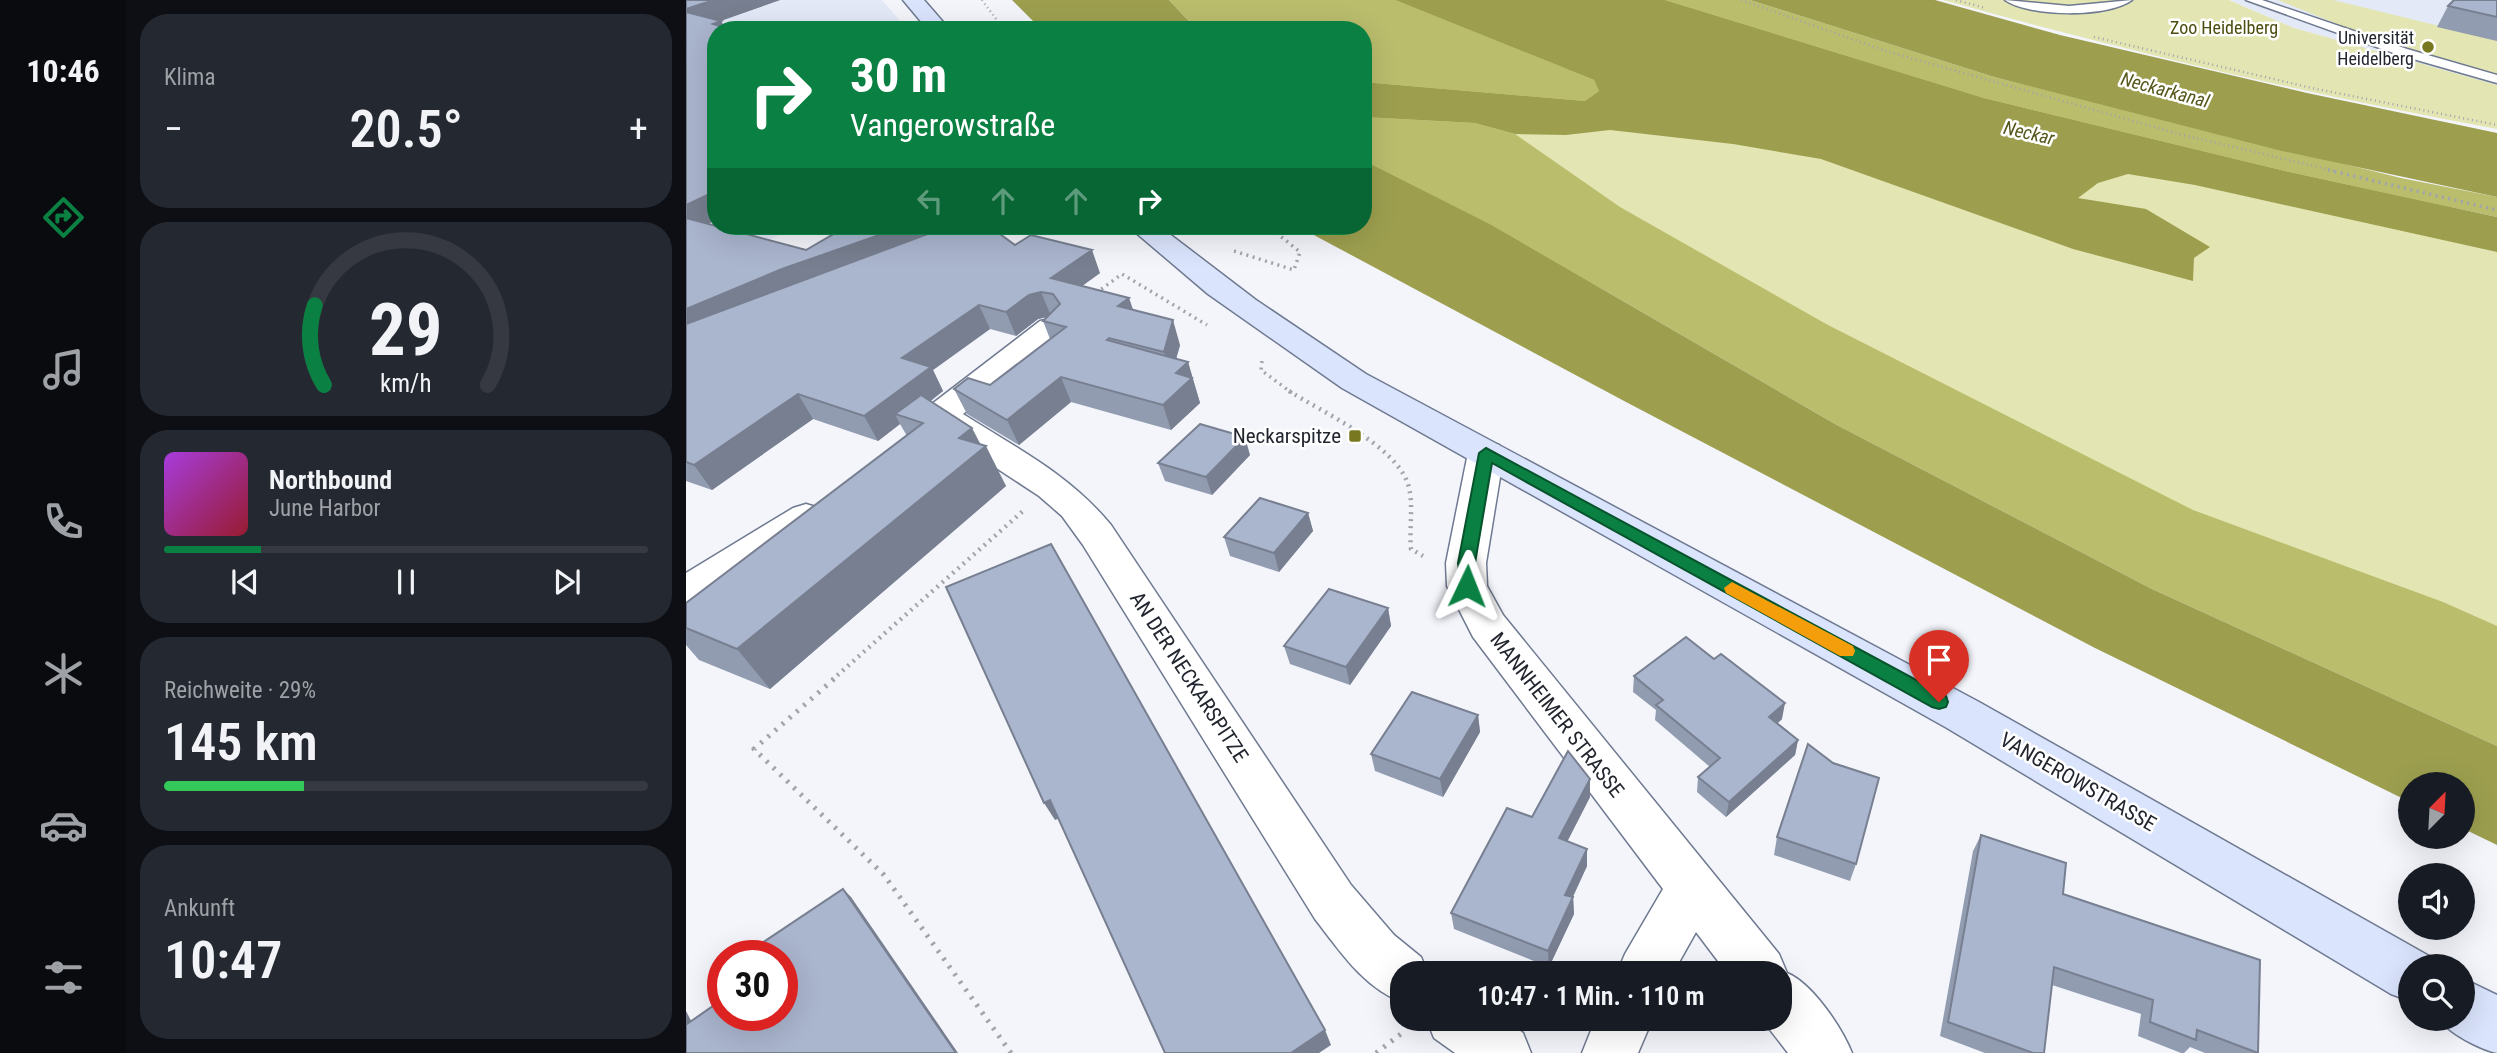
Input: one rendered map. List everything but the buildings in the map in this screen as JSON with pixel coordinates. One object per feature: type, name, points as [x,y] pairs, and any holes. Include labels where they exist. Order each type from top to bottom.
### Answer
[{"type":"street","points":[[913,0],[932,21]]},
{"type":"street","points":[[1152,235],[1187,265],[1264,322],[1354,381],[1486,453]]},
{"type":"street","name":"AN DER NECKARSPITZE","points":[[1051,328],[924,427],[1052,487],[1074,507],[1097,535],[1333,902],[1374,953],[1390,966]]},
{"type":"street","name":"MANNHEIMER STRASSE","points":[[1486,453],[1466,563],[1467,586],[1488,626],[1750,961]]},
{"type":"street","name":"VANGEROWSTRASSE","points":[[1486,453],[1963,715],[2398,968]]},
{"type":"street","points":[[686,592],[782,533],[835,496]]},
{"type":"street","points":[[1651,961],[1692,888]]},
{"type":"street","points":[[1792,1013],[1824,1053]]},
{"type":"street","points":[[2475,1013],[2497,1026]]},
{"type":"street","points":[[1453,1031],[1503,1053]]},
{"type":"street","points":[[1610,1053],[1619,1031]]},
{"type":"lane","points":[[2010,0],[2047,8],[2086,10],[2111,7],[2127,0]]},
{"type":"lane","points":[[2251,0],[2366,41],[2497,79]]},
{"type":"path","points":[[982,0],[998,21]]},
{"type":"path","points":[[1741,0],[1885,51],[2179,134],[2497,210]]},
{"type":"path","points":[[1956,0],[1995,11]]},
{"type":"path","points":[[2083,34],[2312,88],[2497,125]]},
{"type":"path","points":[[1226,249],[1294,270],[1300,252],[1279,235]]},
{"type":"path","points":[[1051,328],[1122,274]]},
{"type":"path","points":[[1264,322],[1261,370],[1276,383],[1395,460],[1408,478],[1410,488],[1411,549],[1467,586]]},
{"type":"path","points":[[1011,1053],[884,875],[754,749],[1052,487]]},
{"type":"path","points":[[1377,1053],[1417,1031]]},
{"type":"shaded area","points":[[686,0],[882,0],[900,21],[707,21],[707,235],[779,235],[686,286]]},
{"type":"shaded area","name":"Universität Heidelberg","points":[[2230,0],[2497,0],[2497,87],[2294,28]]},
{"type":"green space","points":[[1169,0],[1395,0],[1594,80],[1599,91],[1585,101],[1372,83],[1372,21],[1189,21]]},
{"type":"green space","points":[[1179,0],[1672,0],[2497,219],[2497,719],[1372,178],[1372,21],[1308,21]]},
{"type":"green space","points":[[1665,0],[1750,0],[1994,77],[2401,178],[2497,197],[2497,217],[2285,171],[1984,98]]},
{"type":"green space","name":"Zoo Heidelberg","points":[[1943,0],[2229,0],[2294,28],[2497,85],[2497,129],[2218,71]]},
{"type":"green space","points":[[2278,0],[2333,0],[2497,40],[2497,74],[2364,35]]},
{"type":"green space","points":[[1372,117],[1475,123],[1515,134],[1620,207],[1828,325],[2193,510],[2443,602],[2497,626],[2497,746],[2152,589],[1835,424],[1490,224],[1372,165]]},
{"type":"water","points":[[1012,0],[1169,0],[1189,21],[1033,21]]},
{"type":"water","name":"Neckar","points":[[1395,0],[1665,0],[1984,98],[2285,171],[2497,217],[2497,252],[2195,185],[2128,174],[2098,183],[2078,198],[2146,209],[2210,247],[2194,258],[2193,281],[2073,249],[1821,159],[1733,144],[1610,130],[1566,135],[1515,134],[1475,123],[1372,117],[1372,83],[1585,101],[1599,91],[1594,80]]},
{"type":"water","name":"Neckarkanal","points":[[1750,0],[1935,0],[2060,35],[2307,93],[2497,133],[2497,197],[2282,151],[1994,77]]},
{"type":"water","points":[[1372,165],[1490,224],[1835,424],[2152,589],[2497,746],[2497,845],[2475,834],[2475,772],[2398,772],[2398,796],[2095,648],[1314,235],[1372,235]]},
{"type":"slow traffic","points":[[1732,588],[1847,651]]},
{"type":"place","name":"Universität Heidelberg","points":[[2428,47]]},
{"type":"place","name":"Neckarspitze","points":[[1355,436]]},
{"type":"route","points":[[1467,586],[1466,563],[1486,453],[1939,702]]}]
